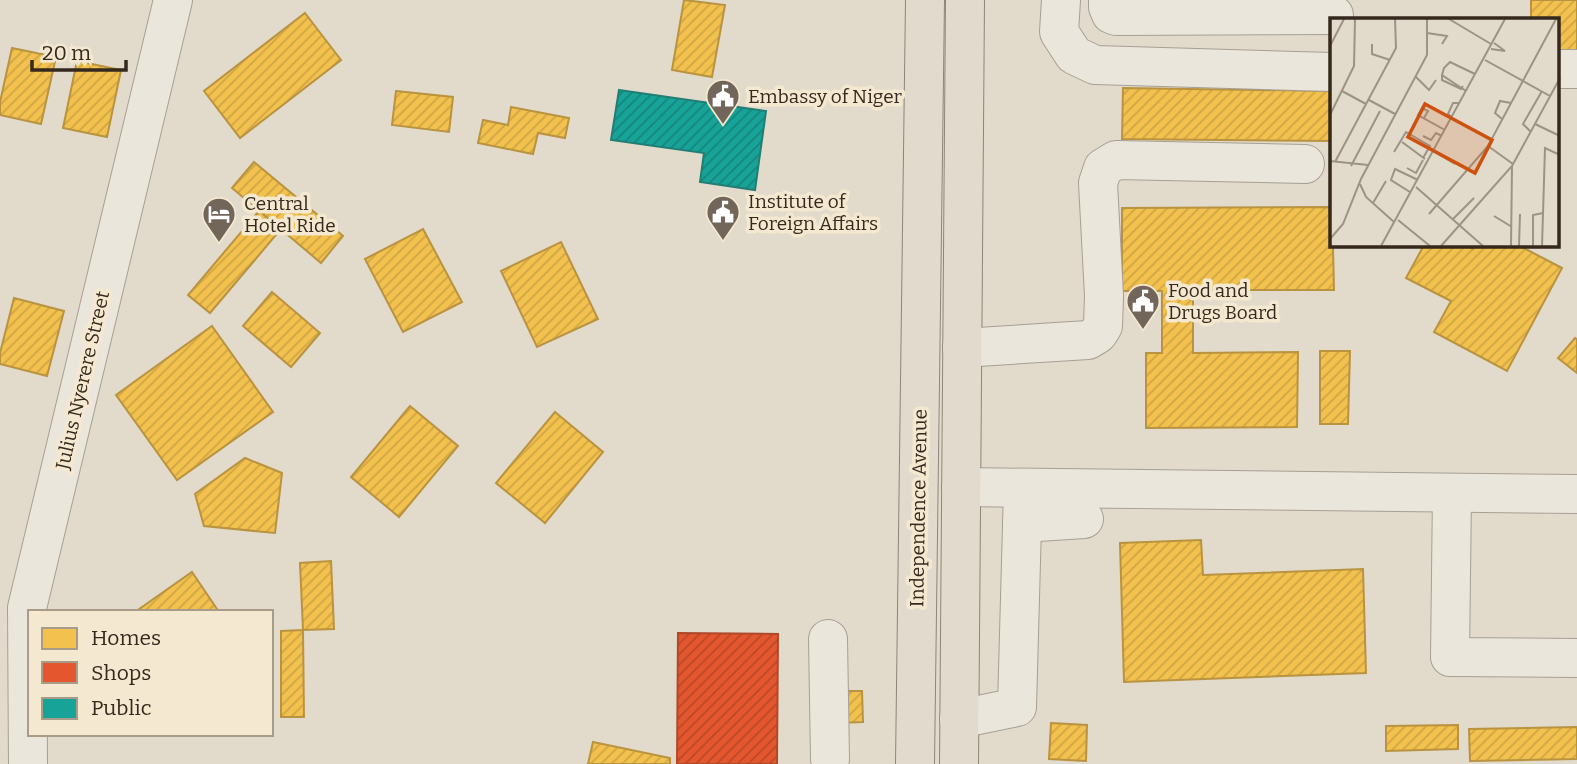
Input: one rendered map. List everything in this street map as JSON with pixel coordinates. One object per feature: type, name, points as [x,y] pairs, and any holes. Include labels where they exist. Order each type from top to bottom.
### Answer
[{"type":"main road","name":"Independence Avenue","points":[[915,764],[925,0]]},
{"type":"main road","points":[[959,764],[965,0]]},
{"type":"street","name":"Julius Nyerere Street","points":[[28,764],[14,605],[173,0]]},
{"type":"street","points":[[1061,0],[1059,32],[1074,55],[1095,65],[1330,72]]},
{"type":"street","points":[[1108,0],[1111,14],[1116,16],[1334,11]]},
{"type":"street","points":[[962,348],[1088,340],[1098,334],[1103,326],[1104,296],[1098,183],[1103,168],[1115,160],[1305,164]]},
{"type":"street","points":[[961,487],[1022,506],[1084,519]]},
{"type":"street","points":[[1022,506],[1452,493],[1577,494]]},
{"type":"street","points":[[1452,493],[1450,657],[1577,658]]},
{"type":"street","points":[[959,719],[1017,707],[1022,506]]},
{"type":"street","points":[[828,639],[836,763]]},
{"type":"building: Homes","points":[[684,0],[725,5],[712,77],[672,70]]},
{"type":"building: Homes","points":[[1531,0],[1577,0],[1577,54],[1560,54],[1560,18],[1531,18]]},
{"type":"building: Homes","points":[[305,13],[341,60],[240,138],[204,91]]},
{"type":"building: Homes","points":[[12,48],[56,57],[41,124],[0,115],[0,102]]},
{"type":"building: Homes","points":[[77,61],[121,70],[107,137],[63,128]]},
{"type":"building: Homes","points":[[1123,88],[1330,91],[1330,141],[1122,139]]},
{"type":"building: Homes","points":[[396,91],[453,97],[449,132],[392,125]]},
{"type":"building: Homes","points":[[511,107],[569,118],[565,138],[538,133],[533,154],[478,143],[483,120],[508,125]]},
{"type":"building: Homes","points":[[254,162],[343,236],[321,263],[232,188]]},
{"type":"building: Homes","points":[[1330,207],[1334,290],[1193,290],[1193,353],[1298,352],[1297,427],[1146,428],[1146,353],[1162,353],[1162,291],[1122,291],[1122,208]]},
{"type":"building: Homes","points":[[259,211],[281,229],[210,313],[188,295]]},
{"type":"building: Homes","points":[[423,229],[462,302],[403,332],[365,259]]},
{"type":"building: Homes","points":[[561,242],[598,319],[537,347],[501,271]]},
{"type":"building: Homes","points":[[1423,247],[1522,247],[1562,268],[1507,371],[1434,332],[1451,301],[1406,278]]},
{"type":"building: Homes","points":[[272,292],[320,333],[291,367],[243,326]]},
{"type":"building: Homes","points":[[14,298],[64,311],[47,376],[0,364],[0,353]]},
{"type":"building: Homes","points":[[212,326],[273,412],[177,480],[116,395]]},
{"type":"building: Homes","points":[[1575,338],[1577,339],[1577,373],[1558,358]]},
{"type":"building: Homes","points":[[1320,351],[1350,351],[1348,424],[1320,424]]},
{"type":"building: Homes","points":[[410,406],[458,446],[399,517],[351,477]]},
{"type":"building: Homes","points":[[555,412],[603,452],[545,523],[496,483]]},
{"type":"building: Homes","points":[[245,458],[282,473],[275,533],[204,526],[195,494]]},
{"type":"building: Homes","points":[[1201,540],[1203,575],[1363,569],[1366,673],[1124,682],[1120,543]]},
{"type":"building: Homes","points":[[331,561],[334,629],[303,630],[300,563]]},
{"type":"building: Homes","points":[[192,572],[218,610],[138,610]]},
{"type":"building: Homes","points":[[303,630],[304,717],[281,717],[281,631]]},
{"type":"building: Homes","points":[[835,691],[862,691],[863,722],[836,723]]},
{"type":"building: Homes","points":[[1051,723],[1087,725],[1086,761],[1049,759]]},
{"type":"building: Homes","points":[[1458,725],[1458,749],[1386,751],[1386,726]]},
{"type":"building: Homes","points":[[1577,727],[1577,759],[1470,761],[1469,729]]},
{"type":"building: Homes","points":[[593,742],[670,758],[670,764],[588,764]]},
{"type":"building: Shops","points":[[678,633],[778,634],[777,764],[677,764]]},
{"type":"building: Public","points":[[619,90],[766,111],[755,190],[700,182],[704,153],[611,140]]},
{"type":"place","name":"Embassy of Niger","points":[[723,126]]},
{"type":"place","name":"Institute of Foreign Affairs","points":[[723,242]]},
{"type":"place","name":"Central Hotel Ride","points":[[219,244]]},
{"type":"place","name":"Food and Drugs Board","points":[[1143,331]]}]
